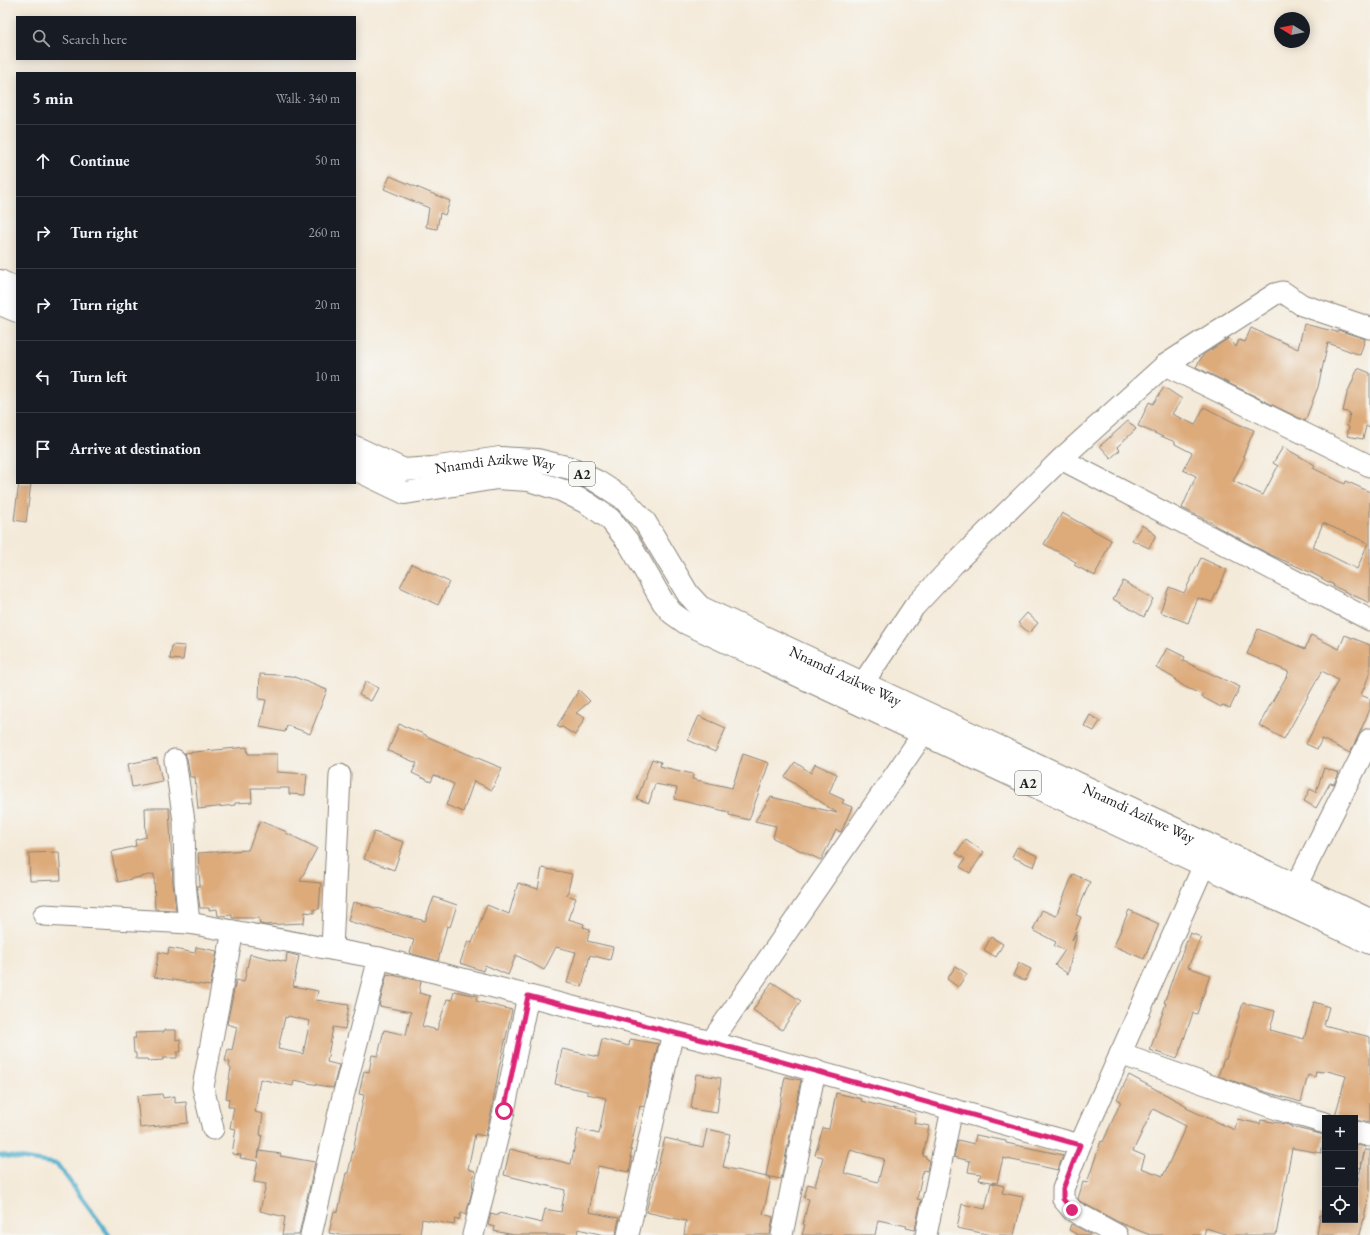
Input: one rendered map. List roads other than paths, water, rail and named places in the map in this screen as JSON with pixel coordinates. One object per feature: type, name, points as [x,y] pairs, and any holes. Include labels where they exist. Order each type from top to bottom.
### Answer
[{"type":"highway","points":[[0,281],[16,289]]},
{"type":"highway","points":[[0,304],[16,312]]},
{"type":"highway","name":"Nnamdi Azikwe Way","points":[[356,447],[404,470],[432,468],[500,458],[537,460],[570,468],[598,482],[623,498],[645,522],[688,594],[700,607],[1370,920]]},
{"type":"highway","name":"Nnamdi Azikwe Way","points":[[356,469],[405,492],[497,478],[529,480],[561,490],[587,503],[610,519],[629,543],[663,602],[672,613],[686,623],[1370,943]]},
{"type":"street","points":[[863,683],[914,607],[952,566],[1061,459],[1165,365],[1275,294],[1283,292],[1302,304],[1370,328]]},
{"type":"street","points":[[1165,365],[1370,466]]},
{"type":"street","points":[[1061,459],[1370,620]]},
{"type":"street","points":[[711,1042],[923,734]]},
{"type":"street","points":[[1296,886],[1370,739]]},
{"type":"street","points":[[174,760],[184,821],[185,882],[189,923]]},
{"type":"street","points":[[332,949],[340,775]]},
{"type":"street","points":[[1117,1235],[1072,1210],[1063,1199],[1063,1189],[1080,1145],[1204,865]]},
{"type":"street","points":[[44,915],[189,923],[379,958],[711,1042],[1080,1145]]},
{"type":"street","points":[[213,1130],[203,1087],[233,931]]},
{"type":"street","points":[[311,1235],[340,1108],[379,958]]},
{"type":"street","points":[[474,1235],[504,1111],[528,996]]},
{"type":"street","points":[[628,1235],[673,1032]]},
{"type":"street","points":[[1120,1054],[1280,1110],[1322,1122]]},
{"type":"street","points":[[782,1235],[815,1070]]},
{"type":"street","points":[[926,1235],[952,1109]]},
{"type":"street","points":[[1358,1133],[1370,1136]]},
{"type":"waterway","points":[[0,1155],[57,1164],[109,1235]]}]
